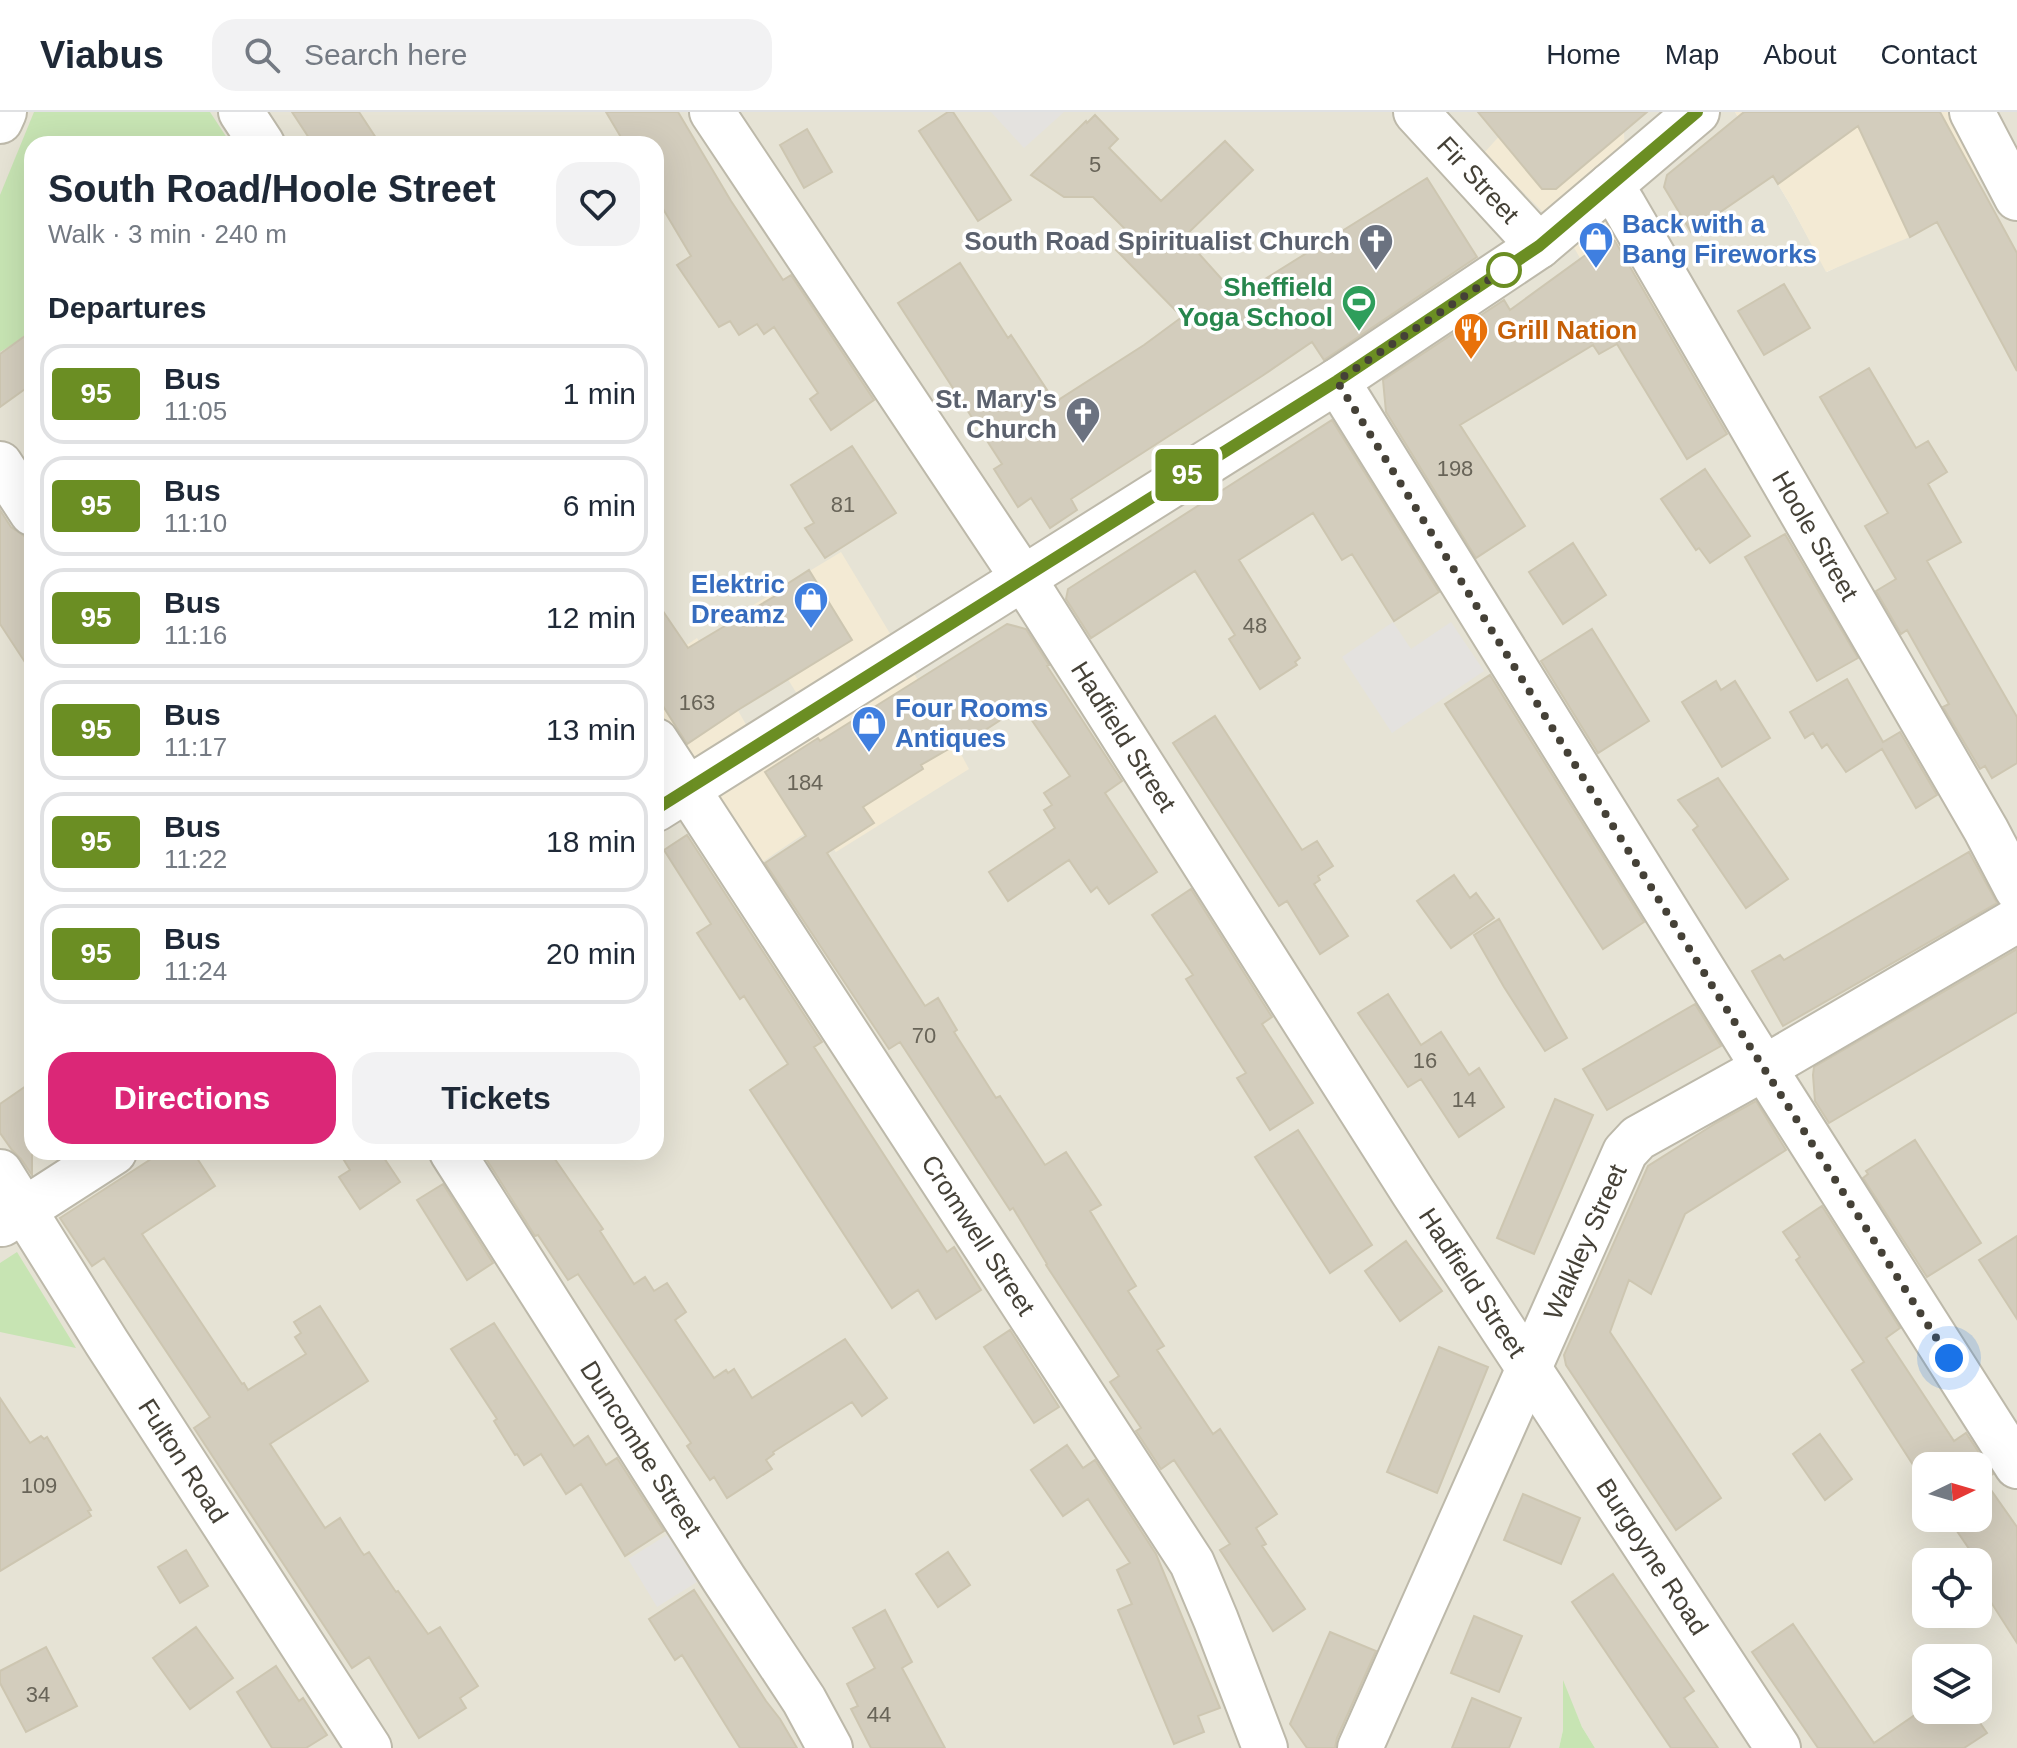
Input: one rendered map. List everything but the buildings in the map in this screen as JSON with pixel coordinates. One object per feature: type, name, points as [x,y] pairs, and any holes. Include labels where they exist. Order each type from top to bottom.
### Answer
[{"type":"street","points":[[0,121],[4,112]]},
{"type":"street","points":[[241,112],[257,136]]},
{"type":"street","name":"Hadfield Street","points":[[712,112],[1023,578],[1413,1192],[1529,1366]]},
{"type":"street","name":"Fir Street","points":[[1416,112],[1539,246]]},
{"type":"street","points":[[672,799],[1337,381],[1539,246],[1697,112]]},
{"type":"street","points":[[1972,112],[2017,198]]},
{"type":"street","name":"Hoole Street","points":[[1611,185],[1978,816],[2017,889]]},
{"type":"street","points":[[1337,381],[1764,1068],[2017,1466]]},
{"type":"street","points":[[0,464],[24,501]]},
{"type":"street","name":"Cromwell Street","points":[[664,770],[672,799],[1192,1563],[1265,1748]]},
{"type":"street","name":"Walkley Street","points":[[1360,1748],[1625,1152],[1638,1138],[2017,920]]},
{"type":"street","points":[[12,1218],[102,1160]]},
{"type":"street","name":"Duncombe Street","points":[[457,1160],[804,1700],[830,1748]]},
{"type":"street","name":"Fulton Road","points":[[0,1172],[12,1218],[107,1343],[369,1748]]},
{"type":"street","name":"Burgoyne Road","points":[[1529,1366],[1778,1748]]},
{"type":"shaded area","points":[[0,112],[1521,112],[1627,200],[1608,112],[1735,112],[1827,272],[1985,194],[1949,112],[2017,112],[2017,1748],[1595,1748],[1563,1683],[1563,1730],[1559,1748],[0,1748]],"holes":[[[820,731],[836,852],[817,824]]]},
{"type":"shaded area","points":[[991,112],[1064,112],[1024,148]]},
{"type":"shaded area","points":[[1521,112],[1608,112],[1624,132],[1627,200],[1691,306],[1628,342],[1568,237],[1484,153]]},
{"type":"shaded area","points":[[1735,112],[1949,112],[1985,194],[1910,237],[1826,272]]},
{"type":"shaded area","points":[[841,552],[969,769],[836,852],[817,825],[752,869],[717,798],[820,731],[745,610]]},
{"type":"shaded area","points":[[1393,622],[1411,649],[1451,622],[1484,671],[1392,733],[1342,657]]},
{"type":"shaded area","points":[[697,638],[753,737],[698,772],[664,721],[664,661]]},
{"type":"shaded area","points":[[667,1535],[697,1582],[657,1607],[628,1559]]},
{"type":"green space","points":[[34,112],[210,112],[226,136],[24,136]]},
{"type":"green space","points":[[24,136],[24,338],[0,352],[0,195]]},
{"type":"green space","points":[[17,1252],[76,1348],[0,1332],[0,1263]]},
{"type":"green space","points":[[1563,1680],[1582,1727],[1595,1748],[1559,1748],[1563,1730]]},
{"type":"bus line","name":"95","points":[[664,804],[1337,381],[1539,246],[1697,112]]},
{"type":"place","name":"Back with a Bang Fireworks","points":[[1596,270]]},
{"type":"place","name":"South Road Spiritualist Church","points":[[1376,272]]},
{"type":"place","name":"Sheffield Yoga School","points":[[1359,333]]},
{"type":"place","name":"Grill Nation","points":[[1471,361]]},
{"type":"place","name":"St. Mary's Church","points":[[1083,445]]},
{"type":"place","name":"Elektric Dreamz","points":[[811,630]]},
{"type":"place","name":"Four Rooms Antiques","points":[[869,754]]},
{"type":"route","points":[[1504,270],[1514,263],[1337,381],[1747,1042],[1949,1358]]}]
